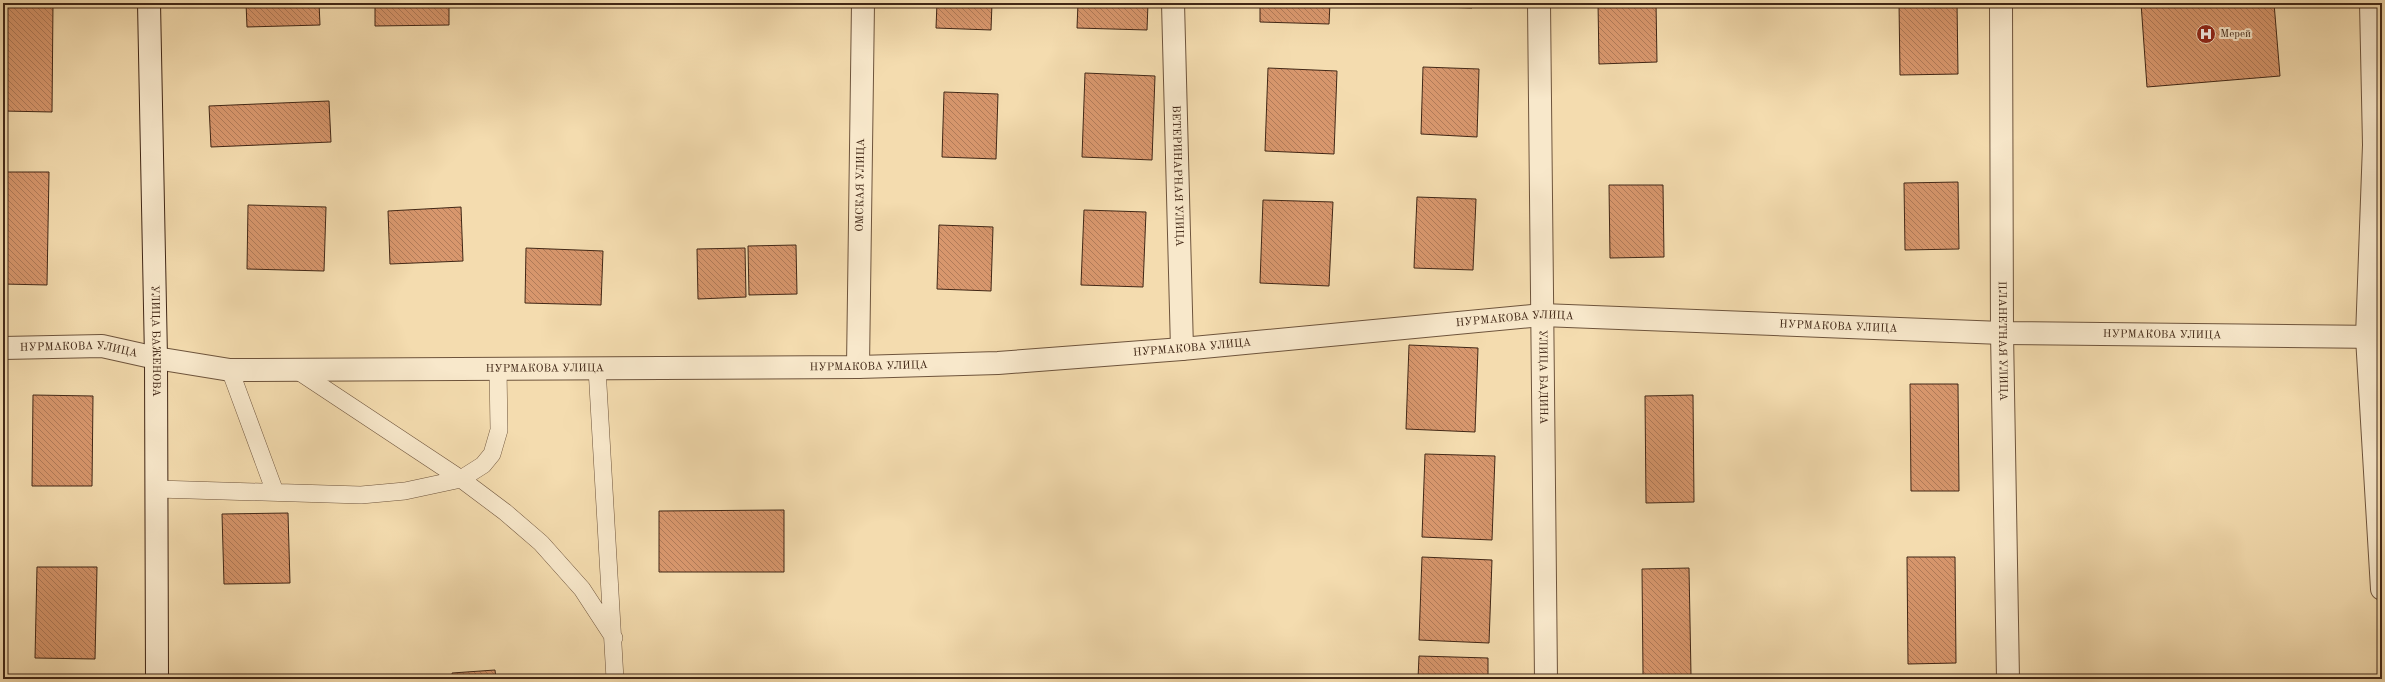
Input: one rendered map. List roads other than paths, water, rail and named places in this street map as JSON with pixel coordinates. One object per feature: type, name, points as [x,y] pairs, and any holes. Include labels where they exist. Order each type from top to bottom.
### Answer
[{"type":"street","name":"УЛИЦА БАЖЕНОВА","points":[[149,3],[156,358],[157,679]]},
{"type":"street","name":"ОМСКАЯ УЛИЦА","points":[[858,367],[863,3]]},
{"type":"street","name":"ВЕТЕРИНАРНАЯ УЛИЦА","points":[[1173,3],[1182,349]]},
{"type":"street","name":"УЛИЦА БАДИНА","points":[[1539,3],[1546,679]]},
{"type":"street","name":"ПЛАНЕТНАЯ УЛИЦА","points":[[2001,3],[2002,333],[2008,679]]},
{"type":"street","points":[[2372,3],[2374,337],[2382,589]]},
{"type":"street","name":"НУРМАКОВА УЛИЦА","points":[[3,348],[102,346],[156,358],[230,370],[298,371],[858,367],[998,363],[1182,349],[1542,315],[2002,333],[2374,337]]},
{"type":"lane","points":[[597,368],[614,638],[615,679]]},
{"type":"lane","points":[[156,489],[362,495],[405,491],[461,479],[483,465],[492,454],[499,430],[498,369]]},
{"type":"lane","points":[[230,370],[275,492]]},
{"type":"lane","points":[[298,371],[461,479],[541,543],[582,589],[614,638]]},
{"type":"place","name":"Мерей","points":[[2206,34]]}]
